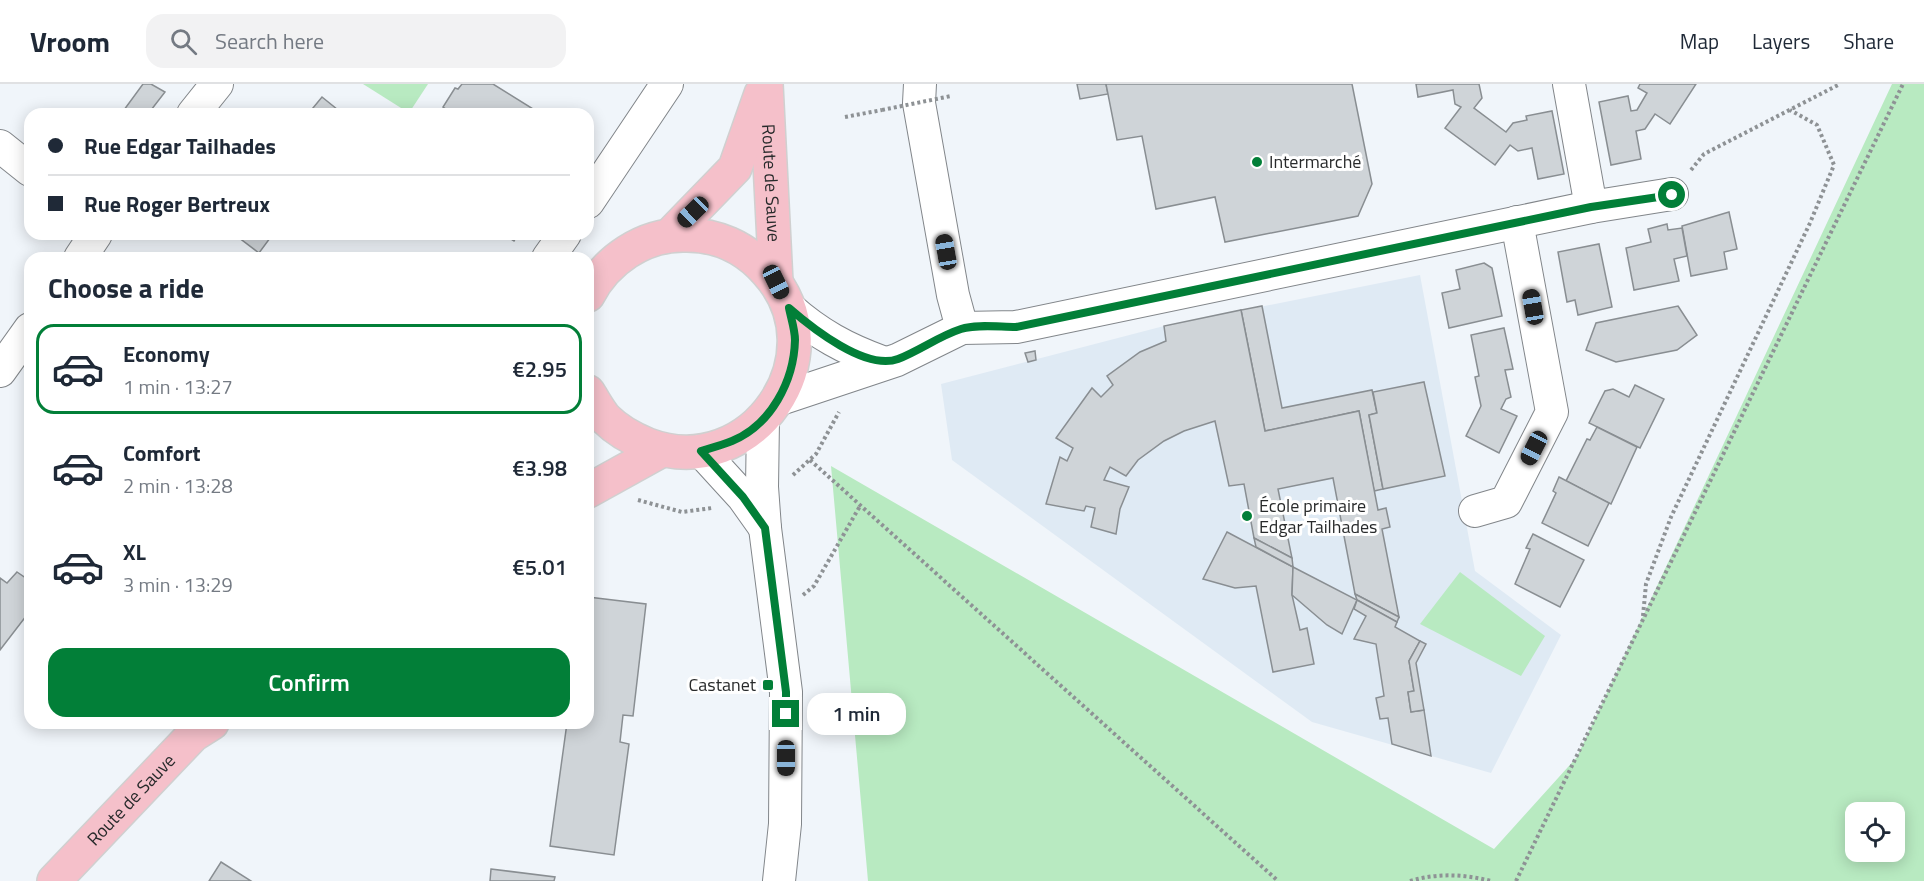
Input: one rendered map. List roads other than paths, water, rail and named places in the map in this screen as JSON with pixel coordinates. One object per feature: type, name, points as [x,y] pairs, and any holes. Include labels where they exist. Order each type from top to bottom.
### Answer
[{"type":"main road","name":"Route de Sauve","points":[[670,235],[735,168],[765,84]]},
{"type":"main road","name":"Route de Sauve","points":[[765,84],[783,295],[795,339],[791,370],[771,410]]},
{"type":"main road","points":[[594,286],[609,265],[637,245],[670,235],[700,234],[730,243],[756,259],[783,295]]},
{"type":"main road","points":[[594,402],[606,419],[632,438],[662,450],[701,451],[734,441],[771,410]]},
{"type":"main road","points":[[594,488],[662,450]]},
{"type":"main road","name":"Route de Sauve","points":[[54,881],[193,735],[202,729]]},
{"type":"street","points":[[198,108],[217,84]]},
{"type":"street","points":[[594,193],[667,84]]},
{"type":"street","points":[[920,84],[919,103],[953,295],[962,328]]},
{"type":"street","points":[[1569,84],[1591,207]]},
{"type":"street","points":[[0,146],[24,165]]},
{"type":"street","points":[[779,881],[786,824],[786,692],[762,487],[771,410],[882,362],[897,360],[962,328],[1016,327],[1591,207],[1672,195]]},
{"type":"street","points":[[1475,511],[1506,502],[1552,412],[1517,222]]},
{"type":"street","points":[[783,295],[814,330],[854,352],[882,362]]},
{"type":"street","points":[[0,371],[24,337]]},
{"type":"street","points":[[701,451],[743,497],[765,528]]},
{"type":"place","name":"Intermarché","points":[[1257,162]]},
{"type":"place","name":"École primaire Edgar Tailhades","points":[[1247,516]]},
{"type":"place","name":"Castanet","points":[[768,685]]}]
